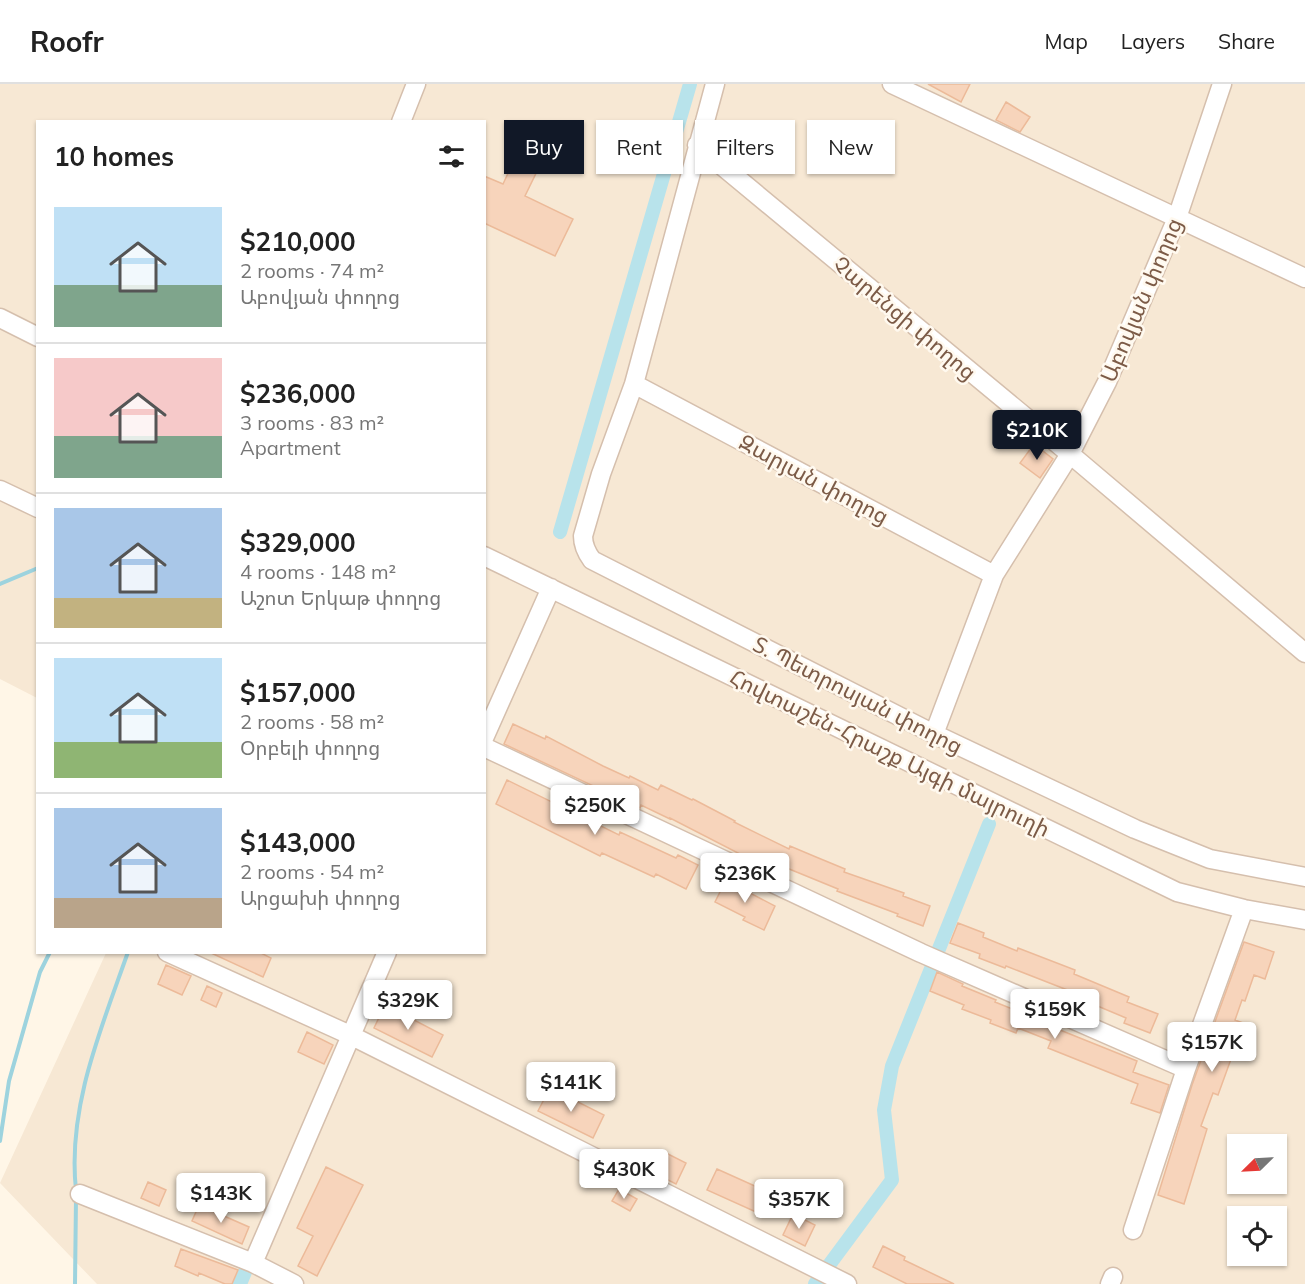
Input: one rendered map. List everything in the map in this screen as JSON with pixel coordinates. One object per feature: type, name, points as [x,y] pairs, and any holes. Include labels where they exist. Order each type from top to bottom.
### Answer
[{"type":"street","points":[[402,120],[416,84]]},
{"type":"street","name":"Տ. Պետրոսյան փողոց","points":[[704,120],[715,84]]},
{"type":"street","points":[[892,84],[920,90],[1177,218],[1305,278]]},
{"type":"street","name":"Աբովյան փողոց","points":[[934,734],[994,574],[1070,454],[1107,382],[1177,218],[1222,84]]},
{"type":"street","name":"Տ. Պետրոսյան փողոց","points":[[695,153],[634,384],[601,474],[583,536],[585,549],[592,560],[934,734],[1135,829],[1210,859],[1305,877]]},
{"type":"street","name":"Չարենցի փողոց","points":[[732,174],[1070,454],[1305,653]]},
{"type":"street","points":[[0,318],[36,336]]},
{"type":"street","name":"Զարյան փողոց","points":[[634,384],[994,574]]},
{"type":"street","points":[[0,490],[36,507]]},
{"type":"street","name":"Հովտաշեն-Հրաշք Այգի մայրուղի","points":[[486,557],[1177,892],[1244,909],[1305,920]]},
{"type":"street","points":[[486,733],[550,588]]},
{"type":"street","points":[[486,748],[921,953],[1186,1069]]},
{"type":"street","points":[[1133,1230],[1186,1069],[1244,909]]},
{"type":"street","points":[[171,954],[350,1035],[841,1281]]},
{"type":"street","points":[[252,1263],[386,954]]},
{"type":"street","points":[[80,1194],[252,1263],[294,1284]]},
{"type":"shaded area","points":[[0,84],[1305,84],[1305,1284],[97,1284],[0,1183],[106,954],[486,954],[486,120],[36,120],[36,697],[0,679]]},
{"type":"building","points":[[928,84],[970,84],[961,102]]},
{"type":"building","points":[[1006,102],[1030,117],[1020,132],[996,120]]},
{"type":"building","points":[[508,174],[536,174],[525,196],[573,219],[555,256],[486,224],[486,177],[503,184]]},
{"type":"building","points":[[1034,444],[1053,459],[1040,478],[1020,463]]},
{"type":"building","points":[[513,724],[545,739],[546,736],[629,778],[630,776],[658,790],[661,785],[693,799],[789,849],[790,846],[845,869],[844,872],[904,893],[903,896],[930,906],[923,926],[777,864],[773,871],[670,818],[641,805],[640,808],[504,744]]},
{"type":"building","points":[[507,780],[619,835],[620,832],[676,858],[678,855],[698,865],[686,889],[656,874],[654,877],[602,853],[600,856],[496,804]]},
{"type":"building","points":[[727,878],[775,906],[764,930],[743,920],[745,917],[715,902]]},
{"type":"building","points":[[958,923],[984,933],[983,937],[1017,951],[1018,948],[1075,970],[1074,974],[1129,997],[1127,1002],[1158,1014],[1150,1033],[1124,1023],[1126,1018],[1069,994],[1070,991],[979,958],[980,954],[950,943]]},
{"type":"building","points":[[1244,942],[1274,952],[1265,979],[1254,975],[1245,1001],[1242,1000],[1235,1020],[1243,1023],[1218,1095],[1213,1093],[1201,1126],[1207,1129],[1184,1204],[1158,1195],[1192,1085]]},
{"type":"building","points":[[213,954],[263,954],[271,958],[263,977]]},
{"type":"building","points":[[166,965],[191,976],[182,995],[158,984]]},
{"type":"building","points":[[937,972],[963,984],[962,986],[996,1000],[995,1002],[1030,1016],[1031,1013],[1056,1024],[1055,1028],[1137,1061],[1133,1072],[1169,1085],[1160,1113],[1131,1103],[1138,1084],[1048,1048],[1051,1041],[1018,1028],[1016,1033],[990,1023],[991,1020],[962,1009],[964,1005],[930,991]]},
{"type":"building","points":[[207,986],[222,993],[216,1007],[201,1000]]},
{"type":"building","points":[[385,1005],[443,1035],[432,1057],[374,1028]]},
{"type":"building","points":[[307,1032],[333,1045],[324,1064],[298,1052]]},
{"type":"building","points":[[550,1088],[604,1115],[593,1138],[538,1111]]},
{"type":"building","points":[[664,1152],[686,1163],[676,1184],[654,1173]]},
{"type":"building","points":[[326,1167],[363,1185],[317,1276],[298,1266],[313,1236],[297,1228]]},
{"type":"building","points":[[717,1169],[766,1191],[756,1212],[707,1190]]},
{"type":"building","points":[[148,1182],[166,1190],[159,1206],[141,1198]]},
{"type":"building","points":[[619,1189],[637,1199],[630,1211],[612,1201]]},
{"type":"building","points":[[199,1205],[249,1227],[242,1244],[192,1221]]},
{"type":"building","points":[[793,1214],[815,1225],[805,1246],[783,1235]]},
{"type":"building","points":[[883,1246],[905,1257],[904,1260],[954,1284],[907,1284],[873,1267]]},
{"type":"building","points":[[181,1249],[238,1270],[232,1284],[225,1284],[199,1273],[198,1276],[175,1266]]},
{"type":"waterway","points":[[560,532],[690,84]]},
{"type":"waterway","points":[[0,584],[36,569]]},
{"type":"waterway","points":[[815,1284],[892,1180],[884,1110],[892,1066],[989,824]]},
{"type":"waterway","points":[[0,1141],[9,1081],[40,972],[49,954]]},
{"type":"waterway","points":[[76,1190],[75,1159],[81,1099],[97,1040],[127,954]]},
{"type":"waterway","points":[[75,1284],[76,1198]]},
{"type":"waterway","points":[[240,1284],[245,1272]]}]
